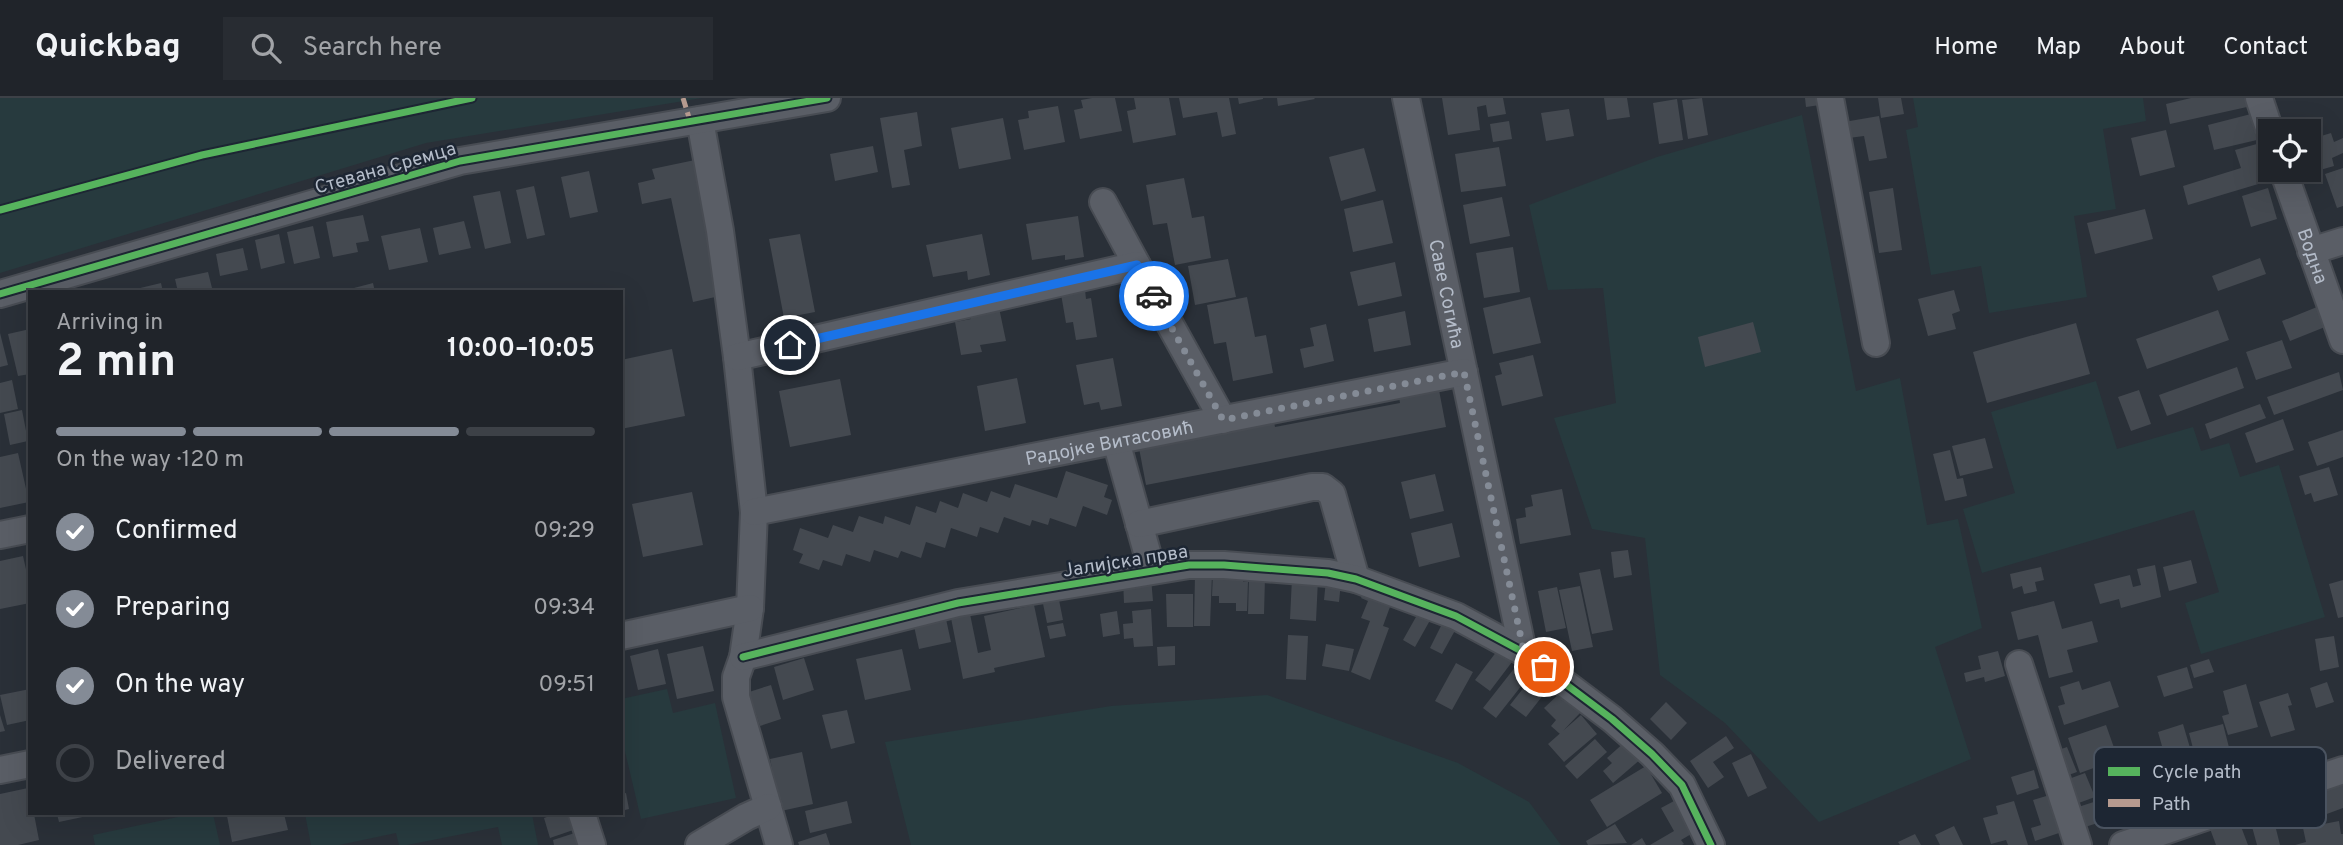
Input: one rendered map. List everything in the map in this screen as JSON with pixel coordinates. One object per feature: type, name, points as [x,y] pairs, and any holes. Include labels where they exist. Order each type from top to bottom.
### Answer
[{"type":"street","name":"Стевана Сремца","points":[[0,294],[460,161],[827,98]]},
{"type":"street","name":"Саве Согића","points":[[1406,98],[1524,652]]},
{"type":"street","points":[[1830,98],[1876,343]]},
{"type":"street","points":[[2259,98],[2266,119]]},
{"type":"street","points":[[699,120],[720,231],[754,512],[750,608],[743,657],[736,677],[736,697],[779,845]]},
{"type":"street","name":"Водна","points":[[2287,182],[2343,340]]},
{"type":"street","points":[[1103,202],[1223,420]]},
{"type":"street","points":[[2311,251],[2343,241]]},
{"type":"street","points":[[737,357],[1137,265]]},
{"type":"street","name":"Радојке Витасовић","points":[[754,512],[1464,372]]},
{"type":"street","points":[[1116,441],[1152,570]]},
{"type":"street","points":[[1139,524],[1322,487],[1332,494],[1356,579]]},
{"type":"street","points":[[0,535],[28,528]]},
{"type":"street","name":"Јалијска прва","points":[[743,657],[958,603],[1152,570],[1189,565],[1224,565],[1328,573],[1356,579],[1456,616],[1524,652],[1612,719],[1675,777],[1682,785],[1711,845]]},
{"type":"street","points":[[623,636],[750,608]]},
{"type":"street","points":[[2019,664],[2078,845]]},
{"type":"street","points":[[0,770],[28,764]]},
{"type":"street","points":[[2326,776],[2343,770]]},
{"type":"street","points":[[699,845],[768,807]]},
{"type":"street","points":[[582,815],[592,845]]},
{"type":"street","points":[[2123,845],[2173,828]]},
{"type":"green space","points":[[0,98],[702,98],[426,143],[0,273]]},
{"type":"green space","points":[[1913,98],[2143,98],[2146,121],[2103,129],[2116,209],[2074,216],[2087,297],[1989,313],[1981,266],[1931,275],[1906,130],[1918,127]]},
{"type":"green space","points":[[1802,115],[1856,391],[1900,378],[1927,525],[1958,519],[1982,628],[1935,647],[1971,759],[1819,822],[1725,723],[1660,675],[1645,538],[1592,529],[1554,418],[1616,403],[1603,288],[1548,290],[1529,205],[1657,157]]},
{"type":"green space","points":[[2096,381],[2117,449],[2193,427],[2201,451],[2229,443],[2240,477],[2279,465],[2325,617],[2201,654],[2185,603],[2219,592],[2194,510],[1982,573],[1963,509],[2015,493],[1991,412]]},
{"type":"green space","points":[[667,689],[673,713],[715,703],[736,798],[641,819],[623,743],[623,699]]},
{"type":"green space","points":[[1267,695],[1458,763],[1529,802],[1561,845],[911,845],[885,742],[1111,706]]},
{"type":"green space","points":[[187,815],[213,815],[220,845],[95,845],[93,835]]},
{"type":"green space","points":[[305,815],[532,815],[538,845],[502,845],[498,827],[407,845],[399,845],[396,833],[339,845],[311,845]]},
{"type":"building","points":[[1115,98],[1122,131],[1080,139],[1074,110],[1083,108],[1081,100]]},
{"type":"building","points":[[1134,98],[1169,98],[1176,135],[1133,143],[1127,111],[1136,109]]},
{"type":"building","points":[[1179,98],[1229,98],[1236,134],[1222,137],[1217,112],[1183,118]]},
{"type":"building","points":[[1238,98],[1263,98],[1263,99],[1239,104]]},
{"type":"building","points":[[1277,98],[1314,98],[1315,99],[1278,106]]},
{"type":"building","points":[[1442,98],[1503,98],[1506,114],[1488,117],[1486,105],[1477,107],[1480,130],[1448,135]]},
{"type":"building","points":[[1604,98],[1627,98],[1630,117],[1607,120]]},
{"type":"building","points":[[1702,98],[1708,135],[1688,139],[1682,100]]},
{"type":"building","points":[[1805,98],[1826,98],[1827,104],[1806,107]]},
{"type":"building","points":[[1878,98],[1901,98],[1904,114],[1881,118]]},
{"type":"building","points":[[2191,98],[2245,98],[2247,107],[2170,124],[2166,104]]},
{"type":"building","points":[[1677,99],[1683,140],[1659,144],[1653,103]]},
{"type":"building","points":[[1058,106],[1065,142],[1024,150],[1018,120],[1029,118],[1028,111]]},
{"type":"building","points":[[1569,109],[1574,136],[1546,141],[1541,113]]},
{"type":"building","points":[[917,112],[922,146],[904,150],[910,185],[892,188],[880,118]]},
{"type":"building","points":[[2251,114],[2257,140],[2214,150],[2208,125]]},
{"type":"building","points":[[1879,116],[1887,158],[1869,161],[1864,136],[1841,139],[1838,123]]},
{"type":"building","points":[[1003,118],[1011,159],[959,169],[951,128]]},
{"type":"building","points":[[1509,121],[1512,139],[1493,142],[1490,124]]},
{"type":"building","points":[[2166,130],[2175,167],[2140,176],[2131,138]]},
{"type":"building","points":[[2331,133],[2334,142],[2343,138],[2343,153],[2332,158],[2334,166],[2321,170],[2321,136]]},
{"type":"building","points":[[2258,144],[2258,182],[2265,182],[2188,205],[2183,186],[2241,168],[2235,150]]},
{"type":"building","points":[[873,146],[878,172],[835,181],[830,154]]},
{"type":"building","points":[[1499,147],[1506,186],[1461,192],[1455,154]]},
{"type":"building","points":[[1364,148],[1376,191],[1341,201],[1329,157]]},
{"type":"building","points":[[695,160],[724,295],[693,302],[671,198],[642,204],[638,183],[655,179],[652,169]]},
{"type":"building","points":[[2343,168],[2343,206],[2337,208],[2325,174]]},
{"type":"building","points":[[589,171],[598,212],[570,218],[561,177]]},
{"type":"building","points":[[1184,178],[1192,218],[1204,216],[1211,258],[1175,265],[1167,223],[1153,225],[1146,185]]},
{"type":"building","points":[[534,186],[545,235],[527,239],[516,190]]},
{"type":"building","points":[[1893,188],[1902,250],[1879,253],[1869,192]]},
{"type":"building","points":[[2268,188],[2277,219],[2251,227],[2242,196]]},
{"type":"building","points":[[500,191],[511,243],[485,249],[473,196]]},
{"type":"building","points":[[1502,197],[1510,236],[1470,244],[1463,205]]},
{"type":"building","points":[[1383,200],[1393,243],[1353,252],[1344,209]]},
{"type":"building","points":[[2145,209],[2153,239],[2095,254],[2087,223]]},
{"type":"building","points":[[363,215],[369,241],[356,243],[358,252],[333,257],[326,222]]},
{"type":"building","points":[[1078,216],[1084,257],[1065,260],[1065,255],[1032,260],[1026,224]]},
{"type":"building","points":[[464,221],[471,248],[439,255],[433,228]]},
{"type":"building","points":[[313,226],[320,258],[294,264],[287,232]]},
{"type":"building","points":[[420,228],[428,262],[389,270],[381,236]]},
{"type":"building","points":[[279,234],[285,263],[261,269],[255,240]]},
{"type":"building","points":[[800,234],[815,312],[784,318],[769,239]]},
{"type":"building","points":[[982,234],[990,275],[968,280],[967,271],[933,277],[926,245]]},
{"type":"building","points":[[1513,247],[1520,292],[1484,298],[1476,253]]},
{"type":"building","points":[[243,248],[248,270],[220,276],[216,254]]},
{"type":"building","points":[[2260,258],[2266,274],[2218,291],[2212,276]]},
{"type":"building","points":[[1228,259],[1236,297],[1195,305],[1188,266]]},
{"type":"building","points":[[1395,262],[1402,296],[1358,306],[1350,272]]},
{"type":"building","points":[[208,272],[212,290],[178,290],[175,279]]},
{"type":"building","points":[[161,283],[163,290],[132,290]]},
{"type":"building","points":[[373,283],[375,290],[354,290]]},
{"type":"building","points":[[1085,290],[1086,299],[1091,298],[1097,337],[1076,340],[1073,322],[1066,323],[1061,294]]},
{"type":"building","points":[[1954,290],[1960,311],[1952,314],[1956,329],[1928,336],[1918,299]]},
{"type":"building","points":[[1247,297],[1255,337],[1266,335],[1273,373],[1233,381],[1226,342],[1214,344],[1207,305]]},
{"type":"building","points":[[1530,297],[1541,343],[1493,354],[1483,308]]},
{"type":"building","points":[[998,303],[1006,341],[980,345],[982,352],[961,355],[955,322],[971,319],[968,308]]},
{"type":"building","points":[[2317,307],[2325,327],[2290,341],[2282,321]]},
{"type":"building","points":[[2218,310],[2229,340],[2147,369],[2136,339]]},
{"type":"building","points":[[1405,311],[1411,345],[1374,352],[1368,319]]},
{"type":"building","points":[[1753,322],[1761,352],[1705,367],[1698,337]]},
{"type":"building","points":[[2076,323],[2090,374],[1987,403],[1973,352]]},
{"type":"building","points":[[1326,324],[1334,361],[1304,368],[1300,349],[1314,346],[1310,328]]},
{"type":"building","points":[[28,329],[28,374],[18,376],[8,334]]},
{"type":"building","points":[[0,333],[8,365],[0,367]]},
{"type":"building","points":[[2282,340],[2292,368],[2256,380],[2246,352]]},
{"type":"building","points":[[672,349],[685,416],[623,429],[623,360]]},
{"type":"building","points":[[1533,355],[1543,396],[1502,406],[1495,376],[1502,374],[1499,363]]},
{"type":"building","points":[[1113,358],[1122,406],[1101,410],[1099,402],[1084,405],[1076,365]]},
{"type":"building","points":[[2237,367],[2244,388],[2167,416],[2159,395]]},
{"type":"building","points":[[2339,372],[2343,390],[2274,415],[2267,397]]},
{"type":"building","points":[[1017,378],[1026,423],[985,431],[977,386]]},
{"type":"building","points":[[840,379],[851,435],[790,447],[779,391]]},
{"type":"building","points":[[12,380],[18,409],[0,413],[0,383]]},
{"type":"building","points":[[1439,390],[1446,427],[1146,485],[1139,448],[1274,422],[1275,427],[1400,403],[1399,397]]},
{"type":"building","points":[[2139,390],[2151,424],[2131,431],[2118,397]]},
{"type":"building","points":[[2260,404],[2266,418],[2210,439],[2205,424]]},
{"type":"building","points":[[22,410],[28,441],[10,445],[4,414]]},
{"type":"building","points":[[2283,419],[2294,450],[2256,463],[2245,433]]},
{"type":"building","points":[[2343,430],[2343,457],[2317,466],[2308,442]]},
{"type":"building","points":[[1985,438],[1993,468],[1960,476],[1952,446]]},
{"type":"building","points":[[1950,450],[1957,479],[1963,478],[1967,496],[1945,501],[1933,454]]},
{"type":"building","points":[[18,453],[28,502],[0,508],[0,457]]},
{"type":"building","points":[[2329,467],[2338,495],[2314,502],[2311,493],[2305,495],[2299,476]]},
{"type":"building","points":[[1066,471],[1108,485],[1104,497],[1112,500],[1107,515],[1083,506],[1076,527],[1050,518],[1048,525],[1032,520],[1030,526],[1004,517],[998,533],[980,527],[977,537],[951,528],[945,548],[926,542],[921,558],[901,551],[898,558],[874,550],[870,562],[846,554],[842,566],[823,560],[819,570],[799,563],[803,554],[793,550],[800,528],[828,538],[833,525],[853,532],[859,516],[883,524],[885,516],[910,525],[916,506],[936,513],[940,501],[958,508],[963,493],[987,502],[991,491],[1010,498],[1015,484],[1057,498]]},
{"type":"building","points":[[1435,474],[1444,511],[1410,519],[1401,482]]},
{"type":"building","points":[[1562,489],[1571,535],[1520,544],[1516,519],[1526,517],[1525,508],[1533,506],[1531,495]]},
{"type":"building","points":[[692,492],[703,545],[643,557],[632,504]]},
{"type":"building","points":[[1452,523],[1460,557],[1419,567],[1411,533]]},
{"type":"building","points":[[1628,550],[1632,575],[1614,578],[1611,552]]},
{"type":"building","points":[[23,556],[28,578],[28,603],[0,609],[0,561]]},
{"type":"building","points":[[2191,560],[2197,583],[2169,591],[2163,567]]},
{"type":"building","points":[[2155,565],[2161,597],[2121,608],[2119,599],[2100,604],[2094,584],[2130,575],[2133,587],[2141,585],[2137,569]]},
{"type":"building","points":[[2041,567],[2044,580],[2035,582],[2037,591],[2024,594],[2022,586],[2013,589],[2010,574]]},
{"type":"building","points":[[1600,569],[1613,630],[1592,634],[1579,573]]},
{"type":"building","points":[[1213,572],[1243,573],[1243,582],[1248,582],[1247,611],[1236,611],[1236,603],[1219,603],[1219,596],[1212,596]]},
{"type":"building","points":[[1195,574],[1212,574],[1210,626],[1194,626]]},
{"type":"building","points":[[1249,577],[1265,578],[1264,614],[1248,614]]},
{"type":"building","points":[[1151,578],[1153,601],[1124,603],[1123,579]]},
{"type":"building","points":[[1292,578],[1318,579],[1316,621],[1290,619]]},
{"type":"building","points":[[1326,580],[1341,582],[1339,602],[1324,600]]},
{"type":"building","points":[[2343,580],[2343,617],[2338,618],[2329,584]]},
{"type":"building","points":[[1366,586],[1394,596],[1383,626],[1389,628],[1370,680],[1351,672],[1370,621],[1361,618],[1368,601],[1361,598]]},
{"type":"building","points":[[1580,586],[1593,647],[1572,651],[1559,590]]},
{"type":"building","points":[[1557,587],[1566,628],[1546,632],[1538,591]]},
{"type":"building","points":[[1057,590],[1063,620],[1047,623],[1041,594]]},
{"type":"building","points":[[1166,594],[1193,594],[1193,627],[1167,627]]},
{"type":"building","points":[[2054,601],[2062,629],[2092,621],[2098,642],[2067,650],[2073,672],[2049,678],[2038,635],[2018,640],[2011,612]]},
{"type":"building","points":[[1034,605],[1045,657],[994,668],[995,672],[963,679],[951,618],[970,614],[978,653],[991,650],[984,616]]},
{"type":"building","points":[[1421,608],[1433,615],[1415,647],[1403,640]]},
{"type":"building","points":[[1151,609],[1153,646],[1134,647],[1133,638],[1124,639],[1123,624],[1133,623],[1132,611]]},
{"type":"building","points":[[1117,611],[1120,634],[1103,637],[1100,614]]},
{"type":"building","points":[[1445,618],[1458,625],[1442,654],[1430,648]]},
{"type":"building","points":[[946,619],[951,642],[919,649],[914,626]]},
{"type":"building","points":[[1063,623],[1066,636],[1050,639],[1047,626]]},
{"type":"building","points":[[1288,635],[1308,636],[1306,680],[1286,679]]},
{"type":"building","points":[[2334,636],[2339,667],[2320,671],[2315,639]]},
{"type":"building","points":[[1326,644],[1354,649],[1349,671],[1322,666]]},
{"type":"building","points":[[703,646],[714,691],[677,699],[667,654]]},
{"type":"building","points":[[1175,646],[1175,665],[1158,666],[1157,647]]},
{"type":"building","points":[[1500,647],[1515,658],[1490,691],[1475,680]]},
{"type":"building","points":[[658,649],[666,684],[638,690],[630,656]]},
{"type":"building","points":[[902,649],[911,690],[865,700],[856,659]]},
{"type":"building","points":[[1998,651],[2005,676],[1985,682],[1984,677],[1966,682],[1964,673],[1981,669],[1978,656]]},
{"type":"building","points":[[804,658],[814,690],[783,700],[774,667]]},
{"type":"building","points":[[2209,659],[2214,672],[2194,678],[2190,665]]},
{"type":"building","points":[[1520,661],[1533,671],[1496,718],[1483,708]]},
{"type":"building","points":[[1456,663],[1473,672],[1452,710],[1435,701]]},
{"type":"building","points":[[2187,667],[2193,688],[2164,697],[2157,676]]},
{"type":"building","points":[[1532,677],[1548,689],[1526,717],[1510,705]]},
{"type":"building","points":[[2079,681],[2082,690],[2110,681],[2119,707],[2064,725],[2058,706],[2065,704],[2060,687]]},
{"type":"building","points":[[2327,682],[2334,702],[2316,708],[2310,688]]},
{"type":"building","points":[[2246,684],[2258,727],[2228,735],[2222,716],[2229,714],[2223,691]]},
{"type":"building","points":[[771,685],[781,719],[760,726],[749,692]]},
{"type":"building","points":[[28,689],[28,720],[7,725],[0,695]]},
{"type":"building","points":[[1560,693],[1580,713],[1560,734],[1551,726],[1556,720],[1544,708]]},
{"type":"building","points":[[2288,693],[2292,705],[2288,706],[2295,730],[2271,737],[2259,702]]},
{"type":"building","points":[[1666,702],[1687,723],[1671,740],[1650,719]]},
{"type":"building","points":[[847,710],[855,743],[831,749],[822,715]]},
{"type":"building","points":[[0,715],[5,731],[0,732]]},
{"type":"building","points":[[1581,715],[1597,734],[1564,762],[1548,744]]},
{"type":"building","points":[[2183,724],[2190,747],[2162,747],[2158,732]]},
{"type":"building","points":[[2223,724],[2229,747],[2193,747],[2189,733]]},
{"type":"building","points":[[2106,725],[2114,747],[2094,747],[2094,768],[2080,773],[2068,738]]},
{"type":"building","points":[[1726,736],[1734,748],[1713,762],[1724,777],[1708,788],[1690,761]]},
{"type":"building","points":[[1595,739],[1607,752],[1577,779],[1565,766]]},
{"type":"building","points":[[1626,741],[1642,758],[1613,783],[1603,771],[1612,763],[1607,758]]},
{"type":"building","points":[[2067,747],[2077,772],[2060,778],[2050,753]]},
{"type":"building","points":[[802,752],[813,804],[781,811],[770,759]]},
{"type":"building","points":[[1751,754],[1767,788],[1748,797],[1732,763]]},
{"type":"building","points":[[1646,766],[1662,793],[1607,827],[1590,800]]},
{"type":"building","points":[[2034,770],[2039,788],[2017,795],[2011,777]]},
{"type":"building","points":[[2085,773],[2094,797],[2076,804],[2066,780]]},
{"type":"building","points":[[2343,779],[2343,808],[2326,814],[2326,785]]},
{"type":"building","points":[[28,788],[28,815],[34,815],[39,840],[18,845],[0,845],[0,794]]},
{"type":"building","points":[[626,793],[629,809],[623,810],[623,794]]},
{"type":"building","points":[[2053,794],[2065,831],[2035,841],[2031,828],[2041,825],[2033,800]]},
{"type":"building","points":[[847,801],[852,823],[810,833],[805,811]]},
{"type":"building","points":[[1674,801],[1693,833],[1681,840],[1684,844],[1682,845],[1650,845],[1674,831],[1661,808]]},
{"type":"building","points":[[2014,801],[2028,845],[2008,845],[2006,840],[1991,844],[1983,818],[1998,814],[1996,806]]},
{"type":"building","points":[[2094,802],[2094,824],[2085,827],[2078,807]]},
{"type":"building","points":[[57,815],[92,815],[59,822]]},
{"type":"building","points":[[284,815],[288,830],[232,842],[227,816]]},
{"type":"building","points":[[552,815],[575,815],[579,828],[550,838],[544,818]]},
{"type":"building","points":[[2339,821],[2343,845],[2295,845],[2306,842],[2303,828],[2326,828],[2326,824]]},
{"type":"building","points":[[1615,824],[1627,843],[1588,845],[1586,841]]},
{"type":"building","points":[[1954,826],[1963,845],[1940,845],[1935,835]]},
{"type":"building","points":[[2210,828],[2242,828],[2248,845],[2216,845]]},
{"type":"building","points":[[2252,828],[2276,828],[2280,845],[2257,845]]},
{"type":"building","points":[[581,831],[586,845],[554,845],[553,840]]},
{"type":"building","points":[[826,833],[830,845],[799,845],[798,842]]},
{"type":"building","points":[[1915,834],[1921,845],[1900,845],[1898,842]]},
{"type":"building","points":[[1642,838],[1646,845],[1631,845]]},
{"type":"marked path","points":[[683,98],[690,121]]},
{"type":"cycle path","points":[[0,210],[202,155],[472,98]]},
{"type":"cycle path","points":[[0,294],[460,161],[827,98]]},
{"type":"cycle path","points":[[743,657],[958,603],[1189,565],[1328,573],[1356,579],[1456,616],[1523,652],[1612,719],[1652,754],[1682,785],[1711,845]]},
{"type":"way so far","points":[[1154,296],[1223,420],[1464,372],[1524,652],[1544,667]]},
{"type":"route","points":[[790,345],[1137,265],[1154,296]]}]
